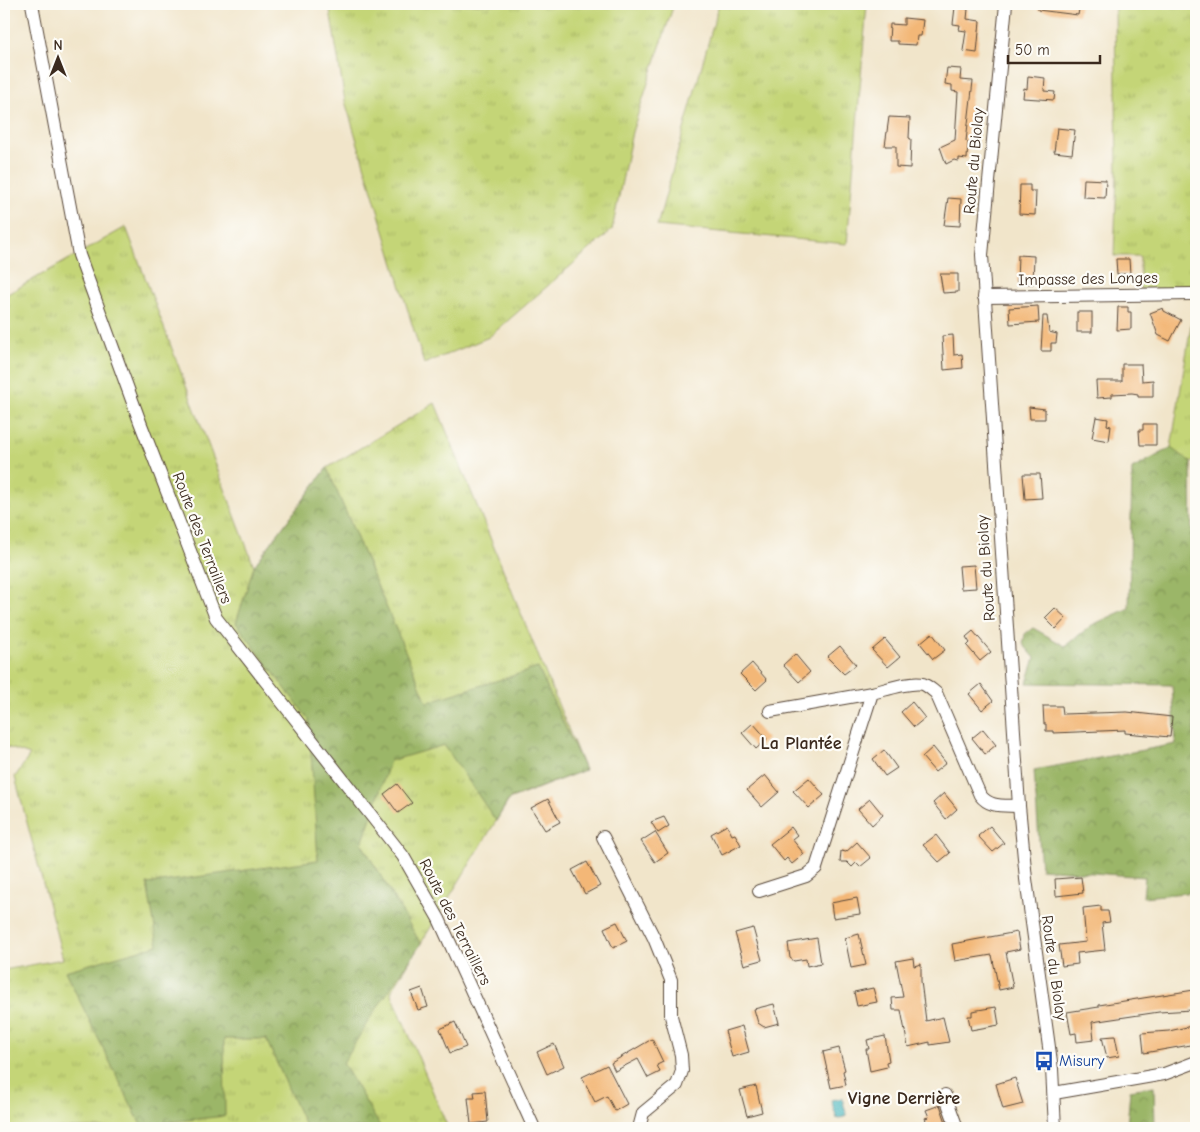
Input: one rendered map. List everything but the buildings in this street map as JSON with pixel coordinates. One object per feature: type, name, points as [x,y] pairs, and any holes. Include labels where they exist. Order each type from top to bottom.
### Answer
[{"type":"street","name":"Route des Terraillers","points":[[32,4],[78,255],[143,431],[216,618],[403,856],[439,919],[534,1128]]},
{"type":"street","name":"Route du Biolay","points":[[1006,4],[982,255],[1019,806],[1026,878],[1054,1093],[1055,1128]]},
{"type":"street","name":"Impasse des Longes","points":[[984,298],[1192,294]]},
{"type":"street","points":[[770,711],[922,684],[936,693],[980,795],[986,802],[992,804],[1019,806]]},
{"type":"street","points":[[758,891],[806,876],[816,868],[872,693]]},
{"type":"street","points":[[603,837],[654,938],[671,980],[671,1016],[681,1055],[682,1071],[676,1085],[643,1113],[639,1128]]},
{"type":"street","points":[[1054,1093],[1164,1074],[1196,1062]]},
{"type":"street","points":[[946,1095],[957,1128]]},
{"type":"green space","points":[[329,4],[674,4],[632,132],[612,230],[489,337],[424,364],[345,101]]},
{"type":"green space","points":[[719,4],[867,4],[847,244],[657,226]]},
{"type":"green space","points":[[1115,4],[1196,4],[1196,290],[1140,289],[1140,256],[1114,256],[1117,175]]},
{"type":"green space","points":[[126,227],[254,566],[327,468],[435,403],[585,770],[509,800],[391,992],[448,1128],[4,1128],[4,970],[63,959],[15,777],[30,755],[4,746],[4,296]]},
{"type":"green space","points":[[1196,295],[1196,462],[1191,462],[1171,448]]},
{"type":"green space","points":[[1171,448],[1191,462],[1196,892],[1143,897],[1145,877],[1041,869],[1034,770],[1176,744],[1172,685],[1027,683],[1035,658],[1023,644],[1025,634],[1033,628],[1065,646],[1092,625],[1129,608],[1132,469]]},
{"type":"green space","points":[[327,468],[427,702],[538,668],[585,770],[509,799],[496,821],[444,745],[390,761],[362,844],[421,944],[370,1018],[343,1063],[381,1128],[306,1128],[266,1039],[224,1039],[225,1116],[141,1125],[65,971],[158,945],[147,884],[318,860],[309,720],[236,623],[254,566]]},
{"type":"green space","points":[[1154,1086],[1155,1128],[1127,1128],[1130,1090]]},
{"type":"water","points":[[842,1098],[847,1116],[837,1119],[831,1100]]},
{"type":"place","name":"Misury","points":[[1044,1061]]},
{"type":"district","name":"La Plantée","points":[[801,743]]},
{"type":"district","name":"Vigne Derrière","points":[[904,1098]]}]
